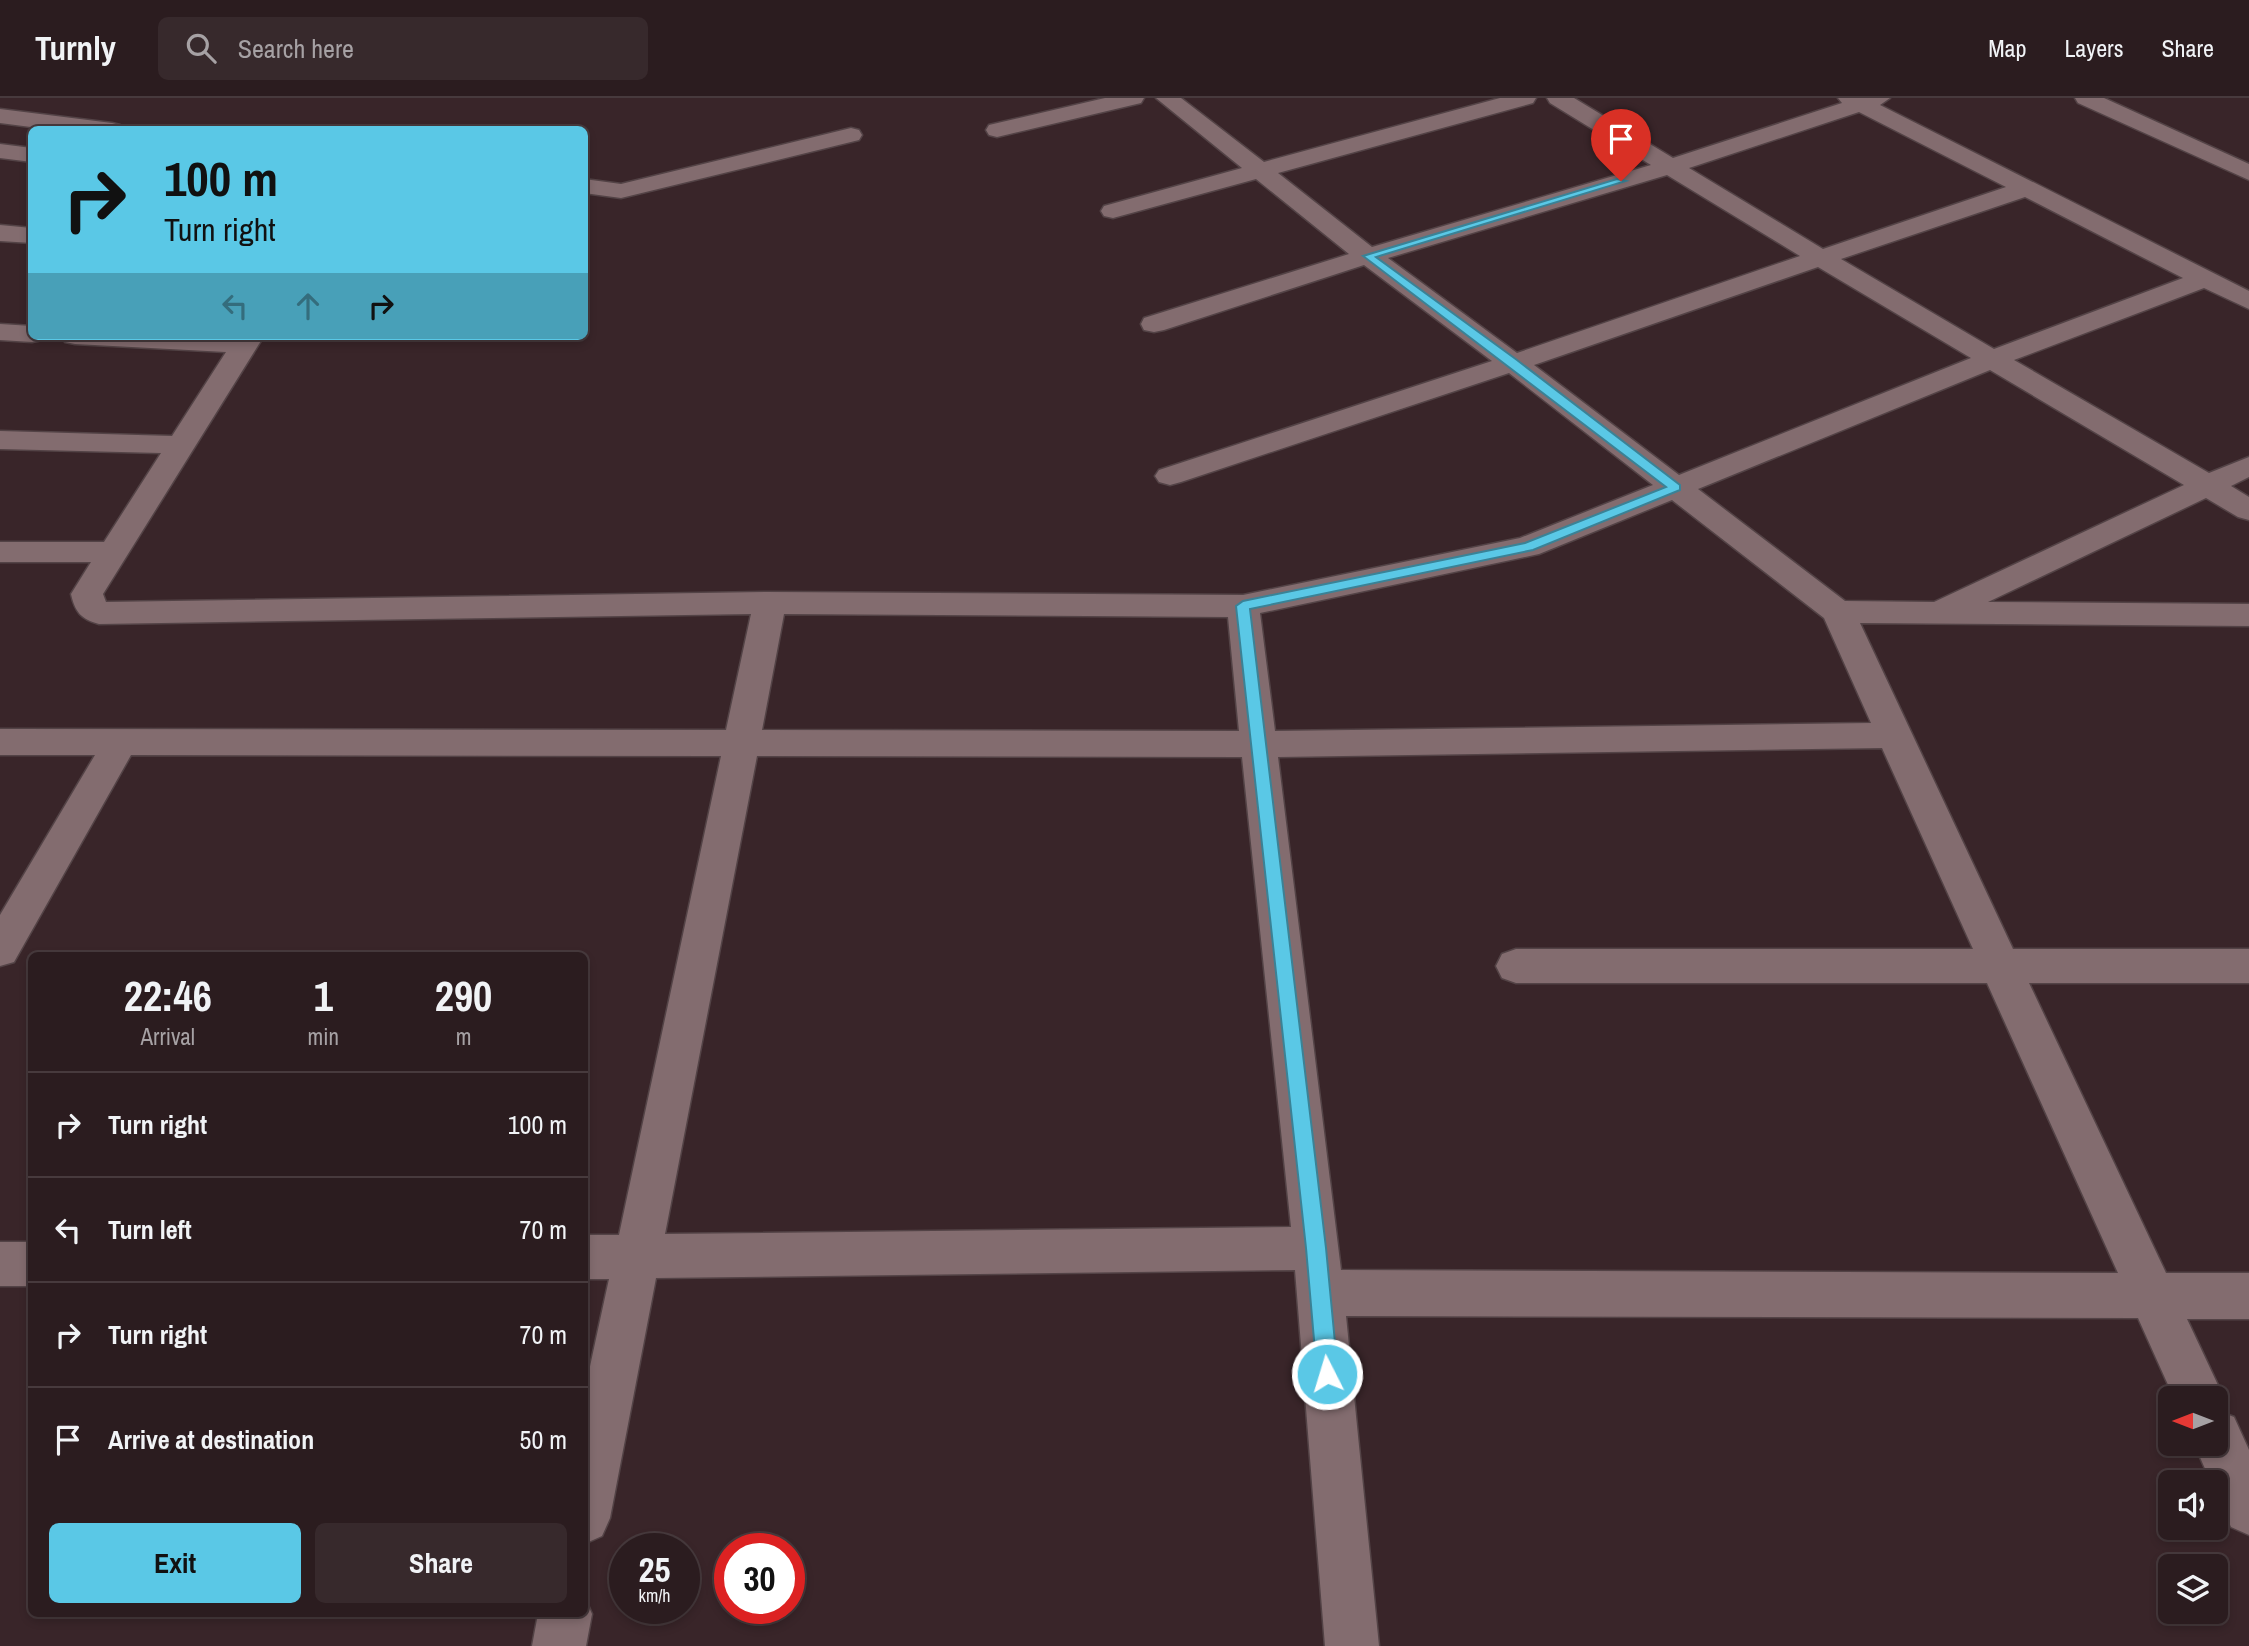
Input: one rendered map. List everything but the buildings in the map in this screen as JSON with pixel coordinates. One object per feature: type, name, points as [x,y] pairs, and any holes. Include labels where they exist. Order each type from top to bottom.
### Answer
[{"type":"street","points":[[996,130],[1133,98]]},
{"type":"street","points":[[1167,98],[1368,256],[1513,363],[1838,612],[2193,1386]]},
{"type":"street","points":[[1113,211],[1525,98]]},
{"type":"street","points":[[1558,98],[1819,257],[2249,510]]},
{"type":"street","points":[[2086,98],[2243,166]]},
{"type":"street","points":[[1154,324],[1368,256],[1671,166],[1863,100],[2026,188],[2249,301]]},
{"type":"street","points":[[0,116],[80,126]]},
{"type":"street","points":[[588,187],[621,191],[851,135]]},
{"type":"street","points":[[0,151],[28,154]]},
{"type":"street","points":[[1170,476],[1513,363],[2026,188]]},
{"type":"street","points":[[0,233],[28,236]]},
{"type":"street","points":[[247,340],[116,552],[87,594],[90,607],[99,613],[770,603],[1243,606],[1528,547],[1992,359],[2204,278]]},
{"type":"street","points":[[0,332],[28,334]]},
{"type":"street","points":[[0,440],[182,445]]},
{"type":"street","points":[[1938,613],[2249,466]]},
{"type":"street","points":[[0,552],[116,552]]},
{"type":"street","points":[[588,1499],[770,603]]},
{"type":"street","points":[[1243,606],[1318,1270],[1352,1646]]},
{"type":"street","points":[[1838,612],[2249,615]]},
{"type":"street","points":[[0,742],[1258,744],[1894,735]]},
{"type":"street","points":[[0,950],[121,742]]},
{"type":"street","points":[[1516,966],[2249,966]]},
{"type":"street","points":[[588,1257],[1318,1270],[2249,1297]]},
{"type":"street","points":[[0,1264],[28,1264]]},
{"type":"street","points":[[2225,1456],[2249,1509]]},
{"type":"street","points":[[559,1646],[564,1617]]},
{"type":"route","points":[[1327,1374],[1316,1248],[1243,606],[1528,547],[1675,488],[1368,256],[1621,181]]}]
